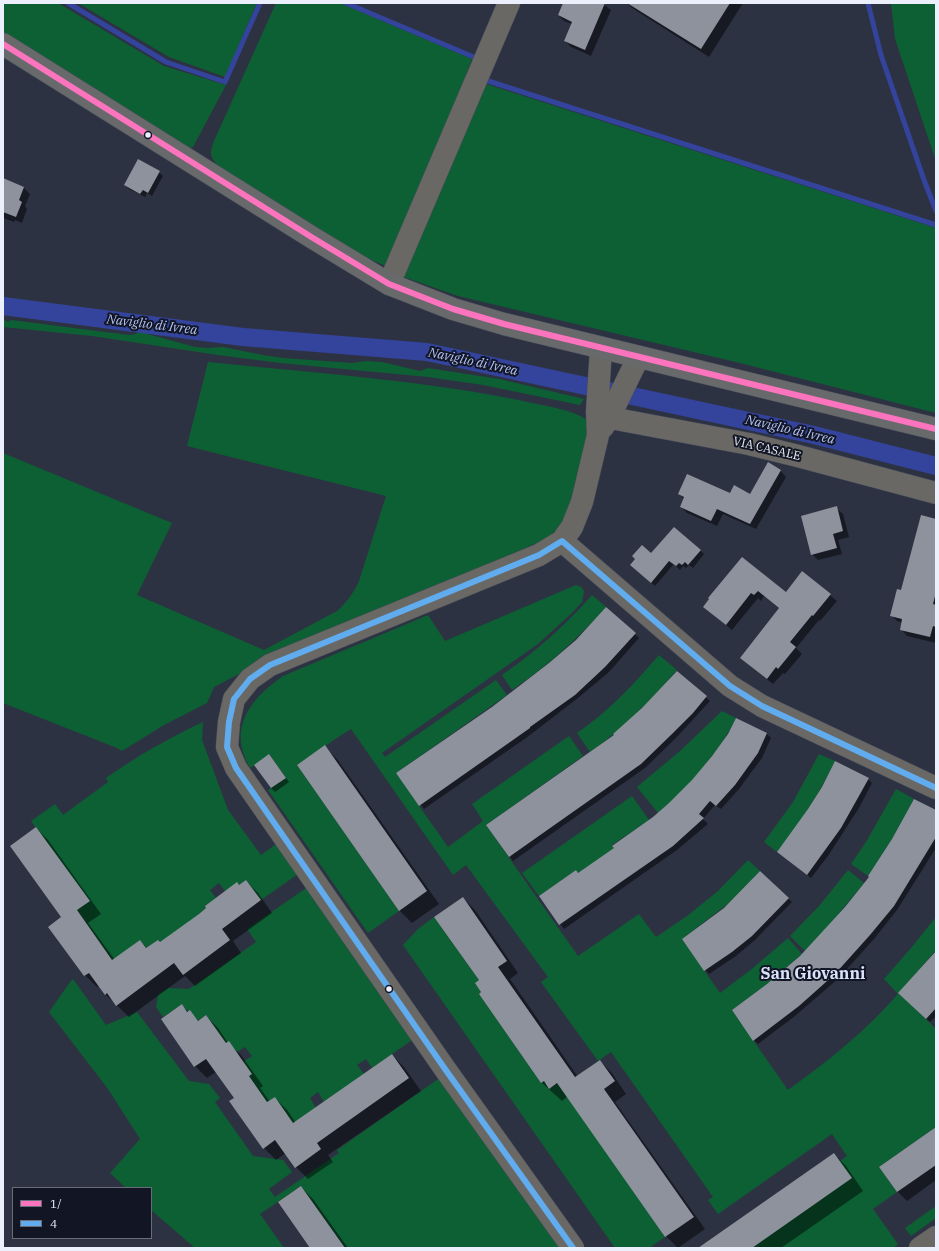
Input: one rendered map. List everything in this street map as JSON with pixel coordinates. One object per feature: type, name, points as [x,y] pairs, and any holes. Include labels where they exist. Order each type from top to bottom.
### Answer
[{"type":"main road","points":[[5,50],[198,166],[389,284],[453,309],[504,324],[600,359],[638,357],[936,429]]},
{"type":"street","points":[[389,284],[509,3]]},
{"type":"street","points":[[496,34],[526,3]]},
{"type":"street","points":[[573,1248],[437,1058],[240,775],[227,747],[229,722],[234,699],[250,679],[270,665],[539,555],[562,541],[578,515],[604,413],[626,380],[638,357]]},
{"type":"street","points":[[600,359],[604,413]]},
{"type":"street","name":"VIA CASALE","points":[[604,413],[616,419],[749,444],[788,453],[936,493]]},
{"type":"street","points":[[562,541],[730,686],[762,706],[936,788]]},
{"type":"street","points":[[920,1248],[936,1236]]},
{"type":"green space","points":[[3,3],[58,3],[164,66],[226,85],[193,147],[185,149],[74,80],[3,33]]},
{"type":"green space","points":[[78,3],[257,3],[225,77],[169,57]]},
{"type":"green space","points":[[276,3],[340,3],[472,59],[465,77],[471,79],[386,266],[342,245],[299,220],[217,165],[211,156],[214,141]]},
{"type":"green space","points":[[891,3],[936,3],[936,161],[895,39]]},
{"type":"green space","points":[[483,83],[936,228],[936,413],[740,363],[458,296],[404,277]]},
{"type":"green space","points":[[3,319],[8,322],[11,320],[129,335],[140,332],[195,347],[223,347],[283,358],[352,363],[366,361],[382,362],[420,371],[428,368],[499,379],[584,399],[580,405],[483,385],[428,377],[280,363],[92,336],[3,327]]},
{"type":"green space","points":[[208,362],[369,378],[488,394],[568,411],[583,417],[588,421],[590,428],[572,506],[560,527],[544,540],[262,662],[214,687],[207,703],[164,725],[122,751],[3,703],[3,453],[172,523],[137,595],[264,650],[337,611],[347,601],[359,581],[386,496],[187,446]]},
{"type":"green space","points":[[576,585],[581,587],[584,591],[582,602],[538,644],[382,753],[385,757],[496,680],[507,695],[396,773],[448,847],[483,821],[472,804],[569,736],[583,756],[486,825],[578,956],[639,914],[656,937],[687,916],[718,891],[748,860],[760,871],[730,902],[682,939],[720,993],[753,968],[788,938],[802,954],[767,984],[732,1010],[788,1090],[818,1068],[860,1033],[898,994],[884,979],[936,917],[936,950],[899,993],[936,1029],[936,1127],[879,1167],[897,1192],[873,1209],[898,1244],[893,1248],[752,1248],[840,1161],[847,1156],[832,1134],[718,1214],[708,1200],[713,1197],[611,1052],[598,1061],[541,982],[548,977],[466,865],[453,875],[351,729],[297,765],[399,911],[368,933],[268,790],[286,778],[270,755],[250,768],[243,754],[241,740],[242,727],[246,716],[252,705],[261,694],[283,676],[428,615],[445,641]]},
{"type":"green space","points":[[592,595],[606,607],[562,652],[512,690],[502,675],[549,638]]},
{"type":"green space","points":[[659,655],[677,670],[636,714],[614,734],[590,752],[577,733],[620,697]]},
{"type":"green space","points":[[722,711],[736,718],[721,744],[692,781],[658,813],[637,787],[680,751]]},
{"type":"green space","points":[[203,722],[202,740],[228,810],[261,855],[279,842],[301,872],[261,900],[246,880],[225,891],[219,883],[210,890],[216,898],[205,906],[206,908],[199,914],[205,923],[160,942],[158,940],[146,948],[140,940],[131,947],[120,971],[77,910],[89,901],[31,821],[55,804],[63,815],[108,782],[106,778],[129,762],[178,734]]},
{"type":"green space","points":[[819,754],[835,761],[809,808],[794,831],[777,852],[764,842],[793,802]]},
{"type":"green space","points":[[896,789],[914,799],[892,839],[868,876],[851,864],[866,842]]},
{"type":"green space","points":[[632,796],[649,820],[612,845],[614,849],[578,873],[576,870],[539,896],[522,873]]},
{"type":"green space","points":[[848,870],[864,883],[825,930],[805,951],[790,936],[819,906]]},
{"type":"green space","points":[[312,884],[418,1036],[372,1068],[366,1059],[357,1065],[364,1074],[324,1102],[318,1092],[310,1098],[316,1108],[284,1134],[275,1097],[266,1103],[250,1086],[254,1083],[243,1062],[252,1056],[245,1047],[237,1052],[226,1043],[221,1036],[212,1042],[213,1025],[206,1015],[197,1021],[190,1010],[187,1012],[182,1004],[163,1017],[156,1007],[158,995],[168,988],[189,989],[256,942],[247,929]]},
{"type":"green space","points":[[434,917],[479,980],[481,992],[479,994],[541,1083],[544,1081],[549,1089],[558,1083],[665,1237],[649,1248],[615,1248],[403,945],[418,929]]},
{"type":"green space","points":[[73,979],[106,1025],[137,1012],[189,1081],[209,1084],[220,1098],[215,1102],[253,1156],[283,1160],[292,1172],[269,1189],[275,1197],[339,1153],[337,1150],[441,1077],[561,1248],[345,1248],[301,1186],[260,1214],[284,1248],[195,1248],[152,1211],[152,1187],[125,1187],[110,1173],[140,1139],[108,1089],[49,1012]]},
{"type":"green space","points":[[936,1206],[936,1218],[911,1236],[905,1228]]},
{"type":"building","points":[[563,3],[605,3],[585,50],[564,41],[572,22],[558,15]]},
{"type":"building","points":[[627,3],[730,3],[701,49]]},
{"type":"building","points":[[138,159],[160,171],[148,193],[143,190],[140,194],[124,185]]},
{"type":"building","points":[[3,178],[24,187],[19,200],[22,202],[16,217],[3,212]]},
{"type":"building","points":[[768,462],[781,470],[750,524],[717,509],[711,521],[680,507],[684,497],[678,494],[687,474],[730,493],[734,485],[750,494]]},
{"type":"building","points":[[837,506],[843,531],[833,534],[837,548],[811,555],[801,516]]},
{"type":"building","points":[[921,515],[936,519],[936,592],[933,604],[936,605],[936,627],[933,626],[930,637],[900,630],[902,619],[890,616],[897,589],[901,590]]},
{"type":"building","points":[[674,527],[701,550],[688,565],[685,562],[682,565],[679,563],[676,566],[669,561],[651,583],[630,565],[635,559],[632,556],[642,545],[651,553]]},
{"type":"building","points":[[742,557],[786,592],[802,571],[831,594],[790,642],[796,647],[778,669],[776,667],[767,679],[740,658],[779,608],[758,591],[754,595],[751,593],[726,625],[703,607],[709,599],[708,598]]},
{"type":"building","points":[[606,607],[636,633],[605,667],[575,695],[419,806],[396,773],[492,707],[549,663],[576,640]]},
{"type":"building","points":[[677,671],[707,696],[693,713],[641,764],[509,857],[486,825],[614,735],[613,734],[642,708]]},
{"type":"building","points":[[736,718],[767,733],[758,753],[735,785],[716,806],[710,801],[699,814],[704,818],[673,846],[559,925],[539,896],[576,870],[578,873],[614,848],[612,846],[653,817],[669,803],[692,780],[712,756],[728,734]]},
{"type":"building","points":[[325,745],[427,891],[399,911],[297,765]]},
{"type":"building","points":[[269,754],[286,778],[271,788],[254,765]]},
{"type":"building","points":[[835,761],[869,778],[841,828],[807,875],[777,852],[808,809],[822,787]]},
{"type":"building","points":[[914,799],[936,810],[936,837],[894,906],[835,974],[799,1006],[753,1041],[732,1010],[767,984],[800,956],[845,907],[869,877],[868,876],[892,839]]},
{"type":"building","points":[[36,827],[90,901],[77,910],[112,960],[140,940],[146,948],[158,940],[160,942],[199,914],[206,908],[205,906],[237,882],[239,885],[246,880],[261,900],[222,929],[230,940],[183,975],[174,963],[116,1006],[107,993],[105,995],[89,973],[84,976],[48,927],[61,917],[10,846]]},
{"type":"building","points":[[760,871],[789,898],[752,936],[704,971],[682,939],[724,908]]},
{"type":"building","points":[[463,897],[507,961],[498,967],[575,1077],[600,1060],[615,1081],[604,1089],[694,1217],[665,1237],[557,1083],[549,1089],[544,1081],[541,1083],[479,994],[481,992],[475,983],[479,980],[434,917]]},
{"type":"building","points":[[936,951],[936,1008],[926,1019],[898,993]]},
{"type":"building","points":[[182,1004],[187,1012],[190,1010],[198,1021],[206,1015],[226,1043],[229,1041],[252,1074],[249,1076],[267,1102],[275,1097],[293,1123],[392,1054],[409,1078],[317,1143],[321,1149],[295,1168],[275,1140],[263,1149],[229,1101],[234,1098],[206,1059],[194,1067],[161,1019]]},
{"type":"building","points":[[936,1127],[936,1165],[897,1192],[879,1167]]},
{"type":"building","points":[[834,1153],[852,1178],[752,1248],[698,1248]]},
{"type":"building","points":[[301,1186],[345,1248],[310,1248],[278,1202]]},
{"type":"waterway","points":[[68,3],[166,62],[225,82],[260,3]]},
{"type":"waterway","points":[[346,3],[476,58],[475,62]]},
{"type":"waterway","points":[[868,3],[881,55],[936,211]]},
{"type":"waterway","points":[[482,79],[936,225]]},
{"type":"waterway","name":"Naviglio di Ivrea","points":[[3,306],[243,337],[427,352],[814,435],[936,466]]},
{"type":"transit line","name":"1/","points":[[3,44],[389,284],[453,309],[504,324],[936,429]]},
{"type":"transit line","name":"4","points":[[573,1248],[445,1069],[236,768],[227,747],[229,722],[234,699],[250,679],[270,665],[539,555],[562,541],[730,686],[762,706],[936,788]]},
{"type":"district","name":"San Giovanni","points":[[813,974]]}]
